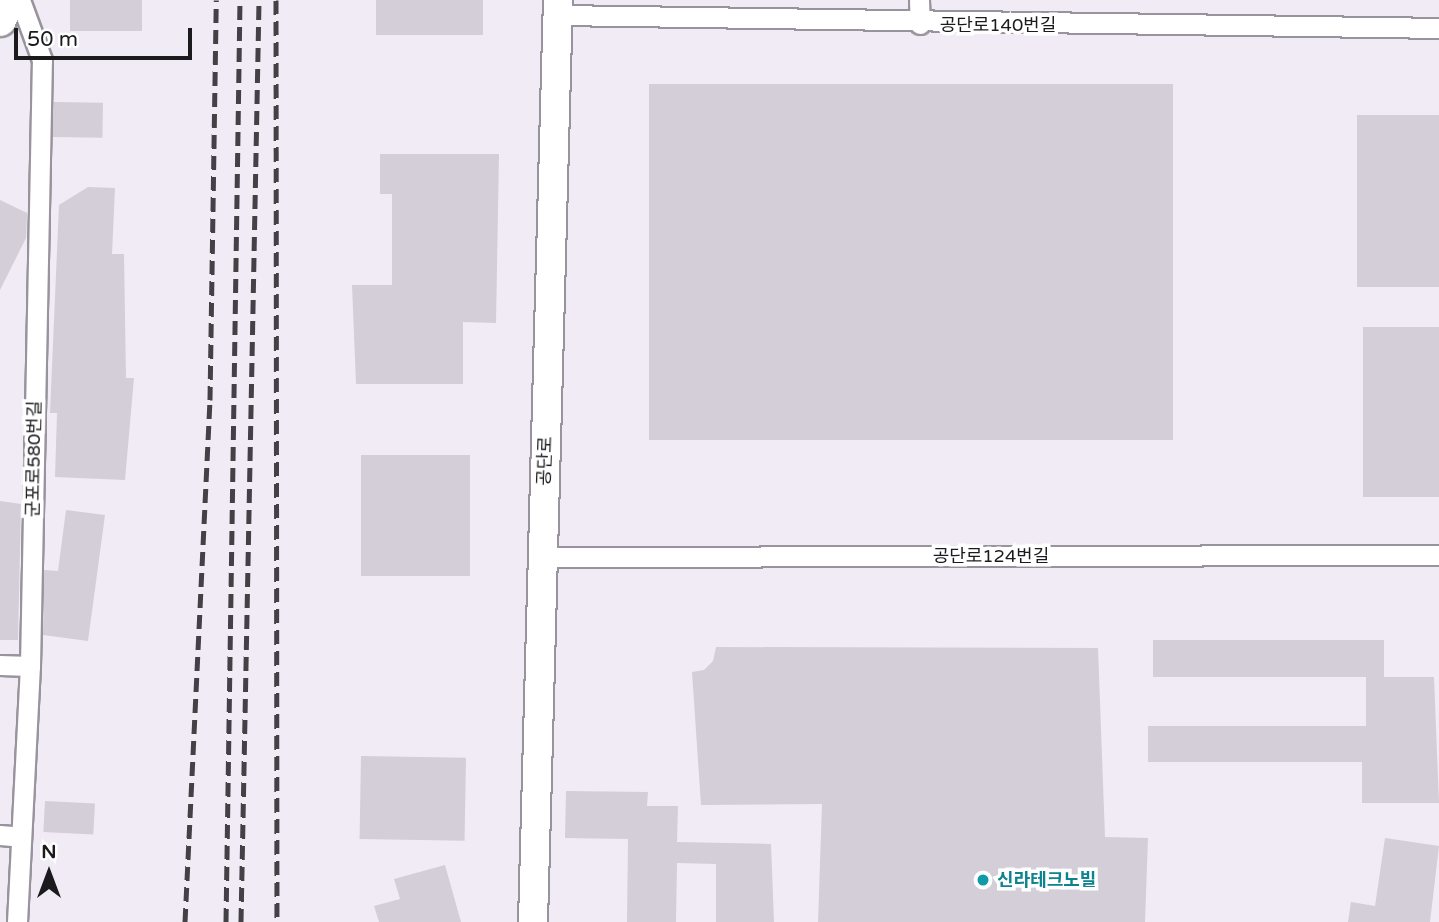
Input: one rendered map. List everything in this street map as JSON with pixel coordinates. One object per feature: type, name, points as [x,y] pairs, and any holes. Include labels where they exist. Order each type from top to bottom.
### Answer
[{"type":"main road","points":[[0,20],[9,0]]},
{"type":"street","name":"군포로580번길","points":[[17,922],[30,666],[42,60],[20,0]]},
{"type":"street","points":[[919,0],[920,24]]},
{"type":"street","name":"공단로140번길","points":[[558,8],[920,24],[1439,29]]},
{"type":"street","name":"공단로","points":[[533,922],[558,8]]},
{"type":"street","name":"공단로124번길","points":[[542,557],[1439,555]]},
{"type":"street","points":[[0,665],[30,666]]},
{"type":"street","points":[[0,835],[21,837]]},
{"type":"building","points":[[70,0],[142,0],[142,31],[70,31]]},
{"type":"building","points":[[376,0],[483,0],[483,35],[376,35]]},
{"type":"building","points":[[649,84],[1173,84],[1173,440],[649,440]]},
{"type":"building","points":[[53,102],[103,103],[102,138],[52,137]]},
{"type":"building","points":[[1357,115],[1439,115],[1439,287],[1357,287]]},
{"type":"building","points":[[380,154],[499,154],[496,323],[463,322],[463,384],[356,384],[352,285],[392,285],[392,194],[380,194]]},
{"type":"building","points":[[88,187],[115,188],[112,254],[124,254],[126,378],[134,378],[125,480],[55,477],[57,413],[50,413],[59,205]]},
{"type":"building","points":[[0,200],[27,213],[26,238],[0,290]]},
{"type":"building","points":[[1363,327],[1439,327],[1439,497],[1363,497]]},
{"type":"building","points":[[361,455],[470,455],[470,576],[361,576]]},
{"type":"building","points":[[0,501],[21,504],[18,640],[0,640]]},
{"type":"building","points":[[66,510],[105,515],[88,641],[43,635],[44,570],[58,571]]},
{"type":"building","points":[[1153,640],[1384,640],[1384,677],[1434,677],[1439,803],[1362,803],[1362,762],[1148,762],[1148,726],[1366,726],[1366,677],[1153,677]]},
{"type":"building","points":[[716,647],[1098,648],[1105,837],[1148,838],[1145,922],[818,922],[822,804],[701,805],[692,672],[704,670],[713,661]]},
{"type":"building","points":[[361,756],[466,758],[465,841],[360,839]]},
{"type":"building","points":[[566,791],[648,792],[647,806],[678,806],[677,842],[771,844],[774,922],[716,922],[716,864],[677,863],[676,922],[627,922],[628,839],[565,838]]},
{"type":"building","points":[[45,801],[95,804],[93,835],[43,832]]},
{"type":"building","points":[[1385,838],[1439,846],[1430,922],[1348,922],[1351,902],[1375,906]]},
{"type":"building","points":[[445,865],[461,922],[379,922],[374,906],[400,899],[394,879]]},
{"type":"railway","points":[[185,922],[210,400],[216,0]]},
{"type":"railway","points":[[226,922],[240,0]]},
{"type":"railway","points":[[241,922],[259,0]]},
{"type":"railway","points":[[276,0],[277,922]]},
{"type":"place","name":"신라테크노빌","points":[[983,880]]}]
